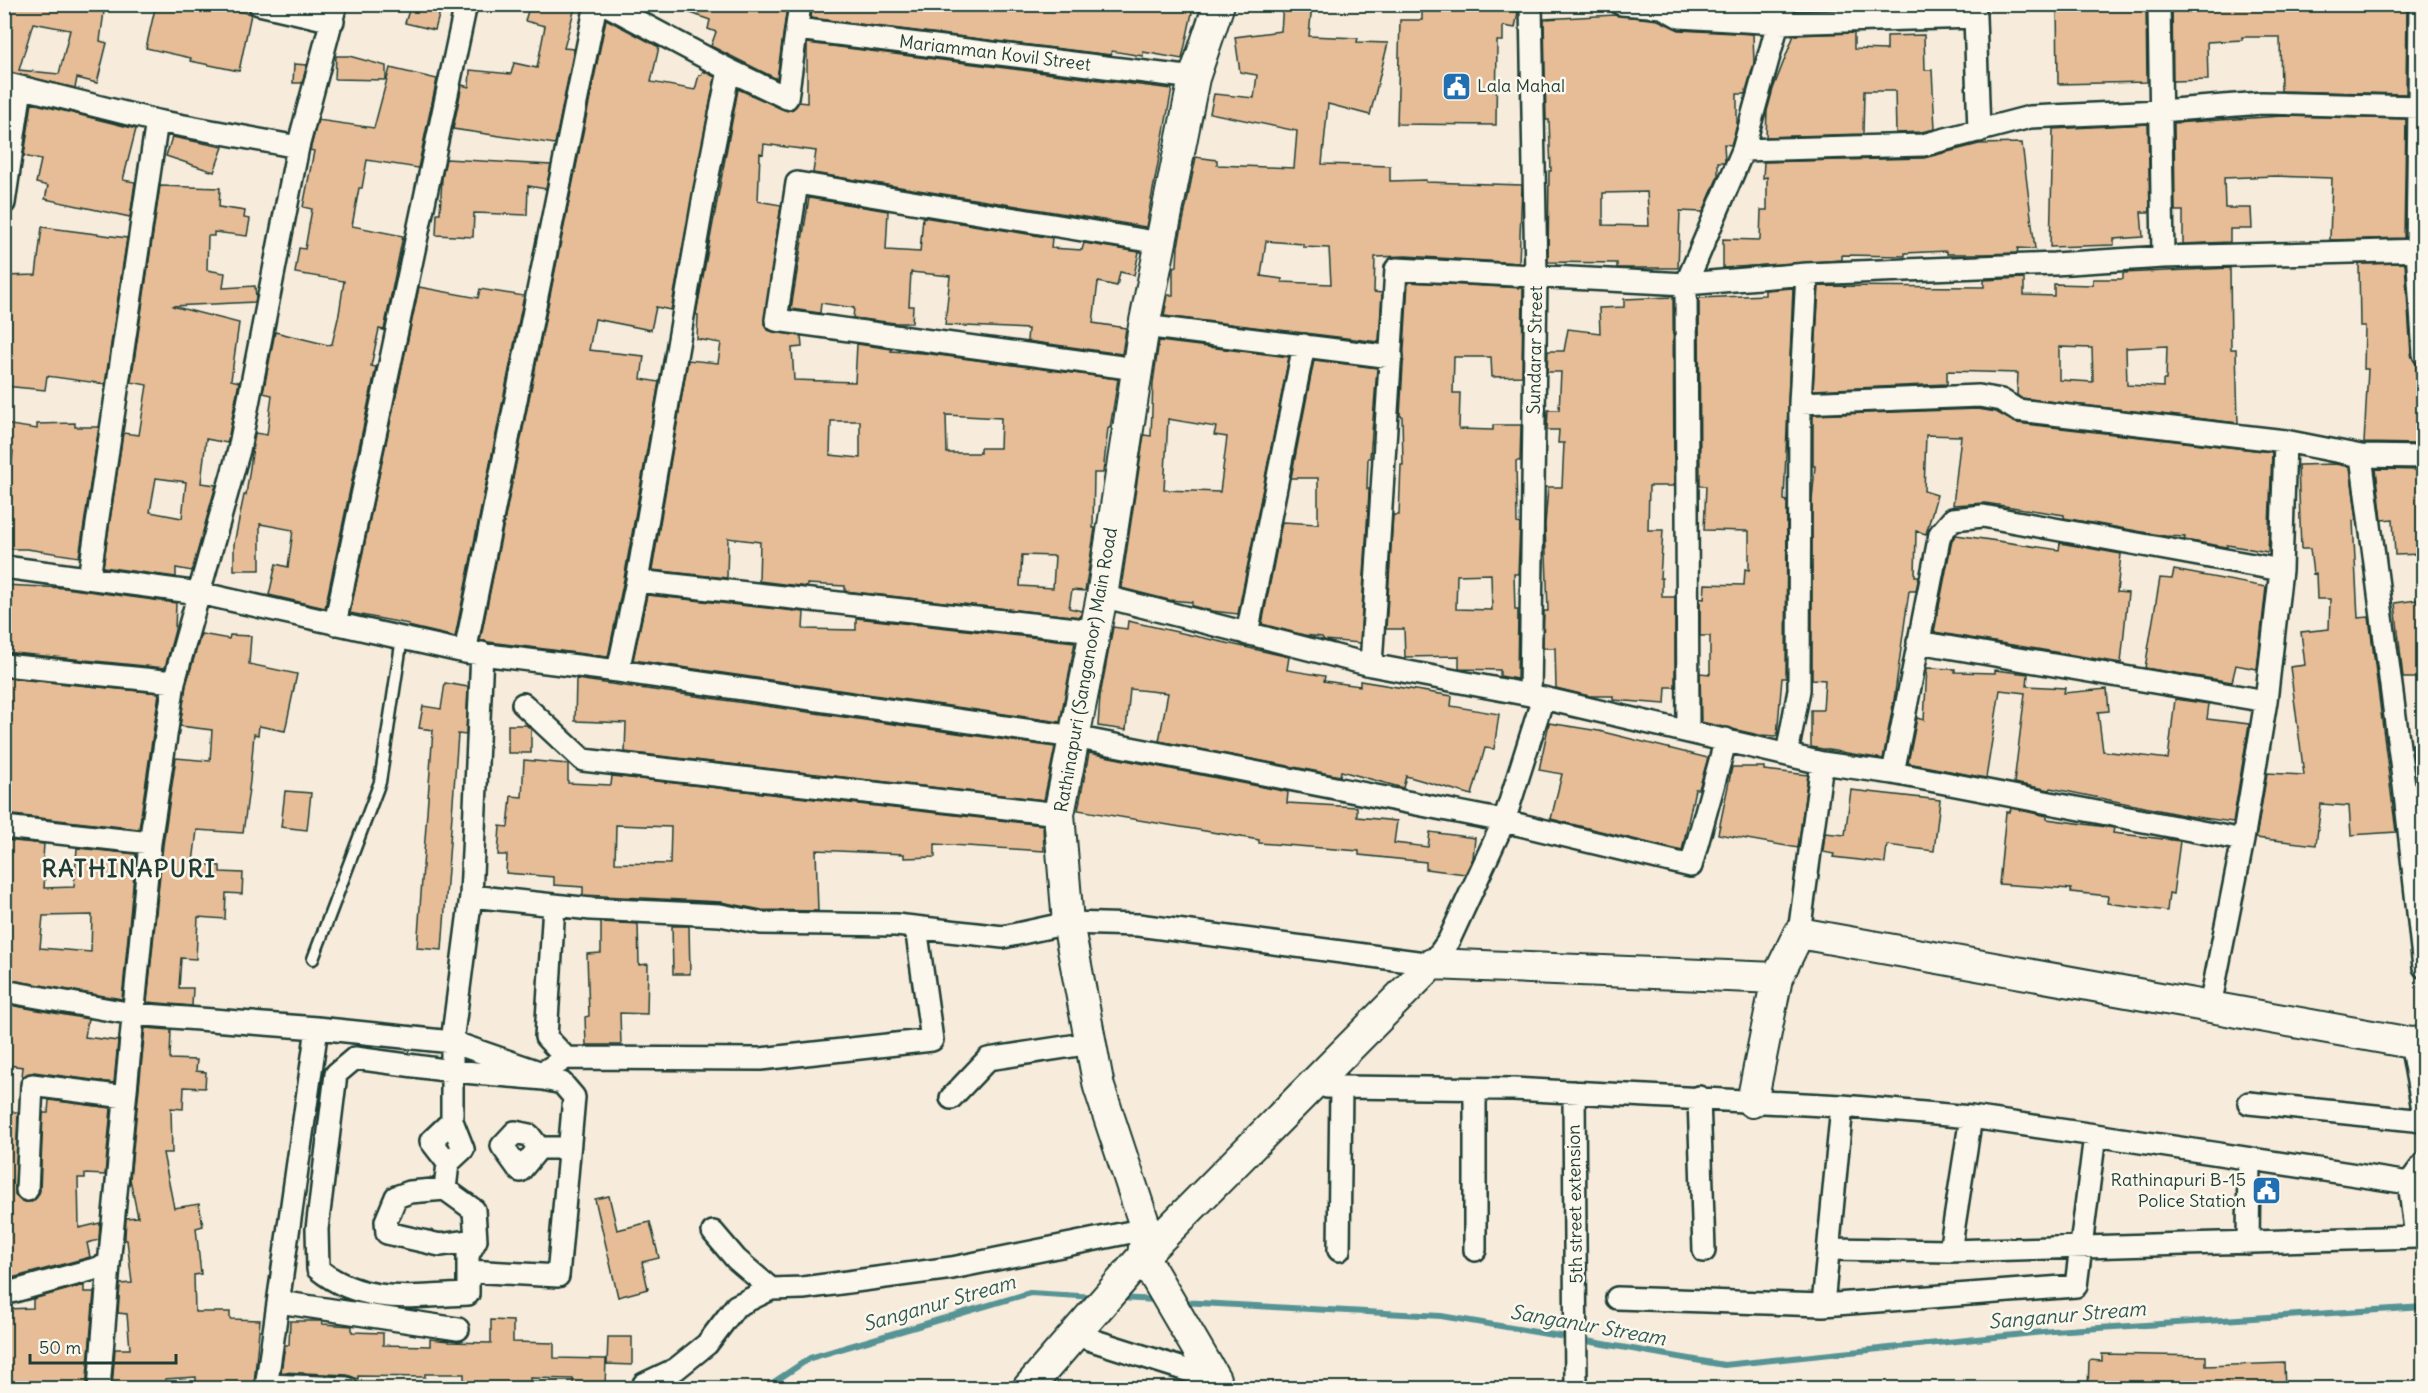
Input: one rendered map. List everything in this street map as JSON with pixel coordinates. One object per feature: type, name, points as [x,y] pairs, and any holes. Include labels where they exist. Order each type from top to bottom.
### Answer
[{"type":"street","points":[[99,1389],[150,843],[174,682],[239,450],[298,147],[335,13],[259,4]]},
{"type":"street","points":[[335,624],[466,4]]},
{"type":"street","points":[[445,1189],[448,1163],[464,1149],[452,1122],[452,1042],[471,896],[474,653],[596,4]]},
{"type":"street","points":[[605,4],[787,98],[800,4]]},
{"type":"street","points":[[1205,4],[1188,54],[1188,64],[1194,78],[1209,70],[1233,4]]},
{"type":"street","name":"Rathinapuri (Sanganoor) Main Road","points":[[1210,1374],[1147,1252],[1099,1087],[1068,923],[1059,814],[1102,596],[1144,326],[1194,78],[1219,4]]},
{"type":"street","name":"Sundarar Street","points":[[1432,964],[1449,940],[1504,821],[1537,696],[1536,276],[1531,4]]},
{"type":"street","points":[[1621,4],[1662,6],[1680,18],[1975,11],[1979,130]]},
{"type":"street","points":[[2159,4],[2163,256]]},
{"type":"street","points":[[2420,4],[2420,250],[2424,354]]},
{"type":"street","points":[[1688,730],[1686,284],[1743,150],[1782,14]]},
{"type":"street","name":"Mariamman Kovil Street","points":[[797,29],[1194,78]]},
{"type":"street","points":[[618,671],[637,581],[703,201],[729,70]]},
{"type":"street","points":[[4,203],[13,86],[157,122],[298,147]]},
{"type":"street","points":[[1743,150],[1923,145],[2030,117],[2160,111],[2262,103],[2421,107]]},
{"type":"street","points":[[90,578],[157,122]]},
{"type":"street","points":[[1136,369],[776,320],[797,183],[1161,243]]},
{"type":"street","points":[[1371,665],[1396,269],[1686,284],[1808,274],[2054,264],[2163,256],[2420,250]]},
{"type":"street","points":[[1787,754],[1798,690],[1800,403],[1808,274]]},
{"type":"street","points":[[1144,326],[1392,357]]},
{"type":"street","points":[[1248,634],[1304,345]]},
{"type":"street","points":[[1800,403],[1980,396],[2001,400],[2017,410],[2284,441],[2361,456],[2424,457]]},
{"type":"street","points":[[2210,1006],[2243,840],[2266,701],[2281,570],[2284,441]]},
{"type":"street","points":[[2361,456],[2414,783],[2424,967]]},
{"type":"street","points":[[1893,773],[1940,534],[1953,519],[1983,516],[2281,570]]},
{"type":"street","points":[[4,567],[199,593],[474,653],[618,671],[1074,737],[1504,821],[1691,866],[1726,739]]},
{"type":"street","points":[[637,581],[1095,631]]},
{"type":"street","points":[[1102,596],[1371,665],[1537,696],[1822,763],[1893,773],[2243,840]]},
{"type":"street","points":[[1918,642],[2266,701]]},
{"type":"street","points":[[4,665],[174,682]]},
{"type":"street","points":[[524,704],[583,760],[1059,814]]},
{"type":"street","points":[[1752,1102],[1777,978],[1799,933],[1822,763]]},
{"type":"street","points":[[4,827],[150,843]]},
{"type":"street","points":[[471,896],[591,909],[720,915],[760,923],[896,925],[1003,937],[1068,923],[1138,925],[1432,964],[1777,978]]},
{"type":"street","points":[[554,905],[546,1037],[566,1058]]},
{"type":"street","points":[[4,992],[133,1014],[317,1028],[452,1042],[542,1073],[566,1058],[761,1059],[932,1040],[916,927]]},
{"type":"street","points":[[1799,933],[2417,1042],[2424,1115]]},
{"type":"street","points":[[1028,1389],[1147,1252],[1432,964]]},
{"type":"street","points":[[317,1028],[266,1387],[346,1389]]},
{"type":"street","points":[[951,1098],[988,1059],[1091,1043]]},
{"type":"street","points":[[468,1271],[558,1276],[574,1097],[562,1083],[544,1079],[452,1071],[355,1058],[336,1074],[317,1229],[318,1269],[335,1283],[378,1297],[468,1294],[468,1271],[468,1255],[476,1240],[474,1210],[445,1189],[410,1192],[396,1197],[386,1221],[387,1233],[440,1245],[476,1240]]},
{"type":"street","points":[[27,1190],[32,1085],[125,1097]]},
{"type":"street","points":[[1311,1086],[1699,1097],[1971,1117],[2409,1183]]},
{"type":"street","points":[[1339,1250],[1341,1087]]},
{"type":"street","points":[[1475,1089],[1475,1250]]},
{"type":"street","name":"5th street extension","points":[[1574,1092],[1576,1302],[1574,1366],[1576,1389]]},
{"type":"street","points":[[1699,1097],[1704,1251]]},
{"type":"street","points":[[2249,1103],[2424,1121]]},
{"type":"street","points":[[1823,1305],[1842,1106]]},
{"type":"street","points":[[1950,1251],[1971,1117]]},
{"type":"street","points":[[1617,1298],[1823,1305],[2076,1286],[2095,1135]]},
{"type":"street","points":[[539,1148],[569,1148]]},
{"type":"street","points":[[2248,1243],[2249,1159]]},
{"type":"street","points":[[1829,1249],[1950,1251],[2416,1237],[2409,1183],[2424,1163]]},
{"type":"street","points":[[713,1232],[736,1259],[771,1289]]},
{"type":"street","points":[[644,1389],[644,1384],[676,1369],[707,1344],[736,1306],[771,1289],[803,1288],[952,1268],[1147,1252]]},
{"type":"street","points":[[4,1294],[109,1265]]},
{"type":"street","points":[[279,1302],[458,1329]]},
{"type":"street","points":[[1079,1331],[1210,1374]]},
{"type":"lane","points":[[313,959],[381,782],[402,638]]},
{"type":"building","points":[[4,4],[105,4],[100,41],[107,43],[97,83],[77,78],[75,88],[4,71]],"holes":[[[33,23],[70,30],[59,74],[19,70]]]},
{"type":"building","points":[[156,4],[205,4],[251,14],[239,71],[190,61],[191,58],[146,48]]},
{"type":"building","points":[[411,4],[442,4],[435,30],[405,23]]},
{"type":"building","points":[[530,4],[576,4],[564,48],[574,49],[555,144],[453,129],[462,85],[469,87],[470,70],[511,74],[514,63],[537,68],[545,26],[525,21]]},
{"type":"building","points":[[674,4],[787,6],[777,79],[711,46],[716,32],[708,29],[710,20],[674,7]]},
{"type":"building","points":[[813,4],[1194,4],[1182,59],[1143,52],[1143,56],[1112,51],[1111,55],[811,18]]},
{"type":"building","points":[[1283,4],[1312,4],[1309,36],[1358,38],[1357,42],[1388,43],[1370,115],[1328,104],[1322,164],[1390,166],[1390,181],[1426,180],[1426,182],[1522,185],[1519,263],[1406,256],[1375,257],[1374,292],[1382,293],[1379,342],[1164,316],[1168,295],[1173,295],[1173,267],[1177,266],[1178,246],[1196,157],[1217,160],[1217,165],[1294,168],[1297,131],[1210,113],[1214,94],[1254,98],[1257,75],[1240,72],[1235,37],[1281,31]],"holes":[[[1266,241],[1303,244],[1303,247],[1329,248],[1331,284],[1282,282],[1282,279],[1261,276]]]},
{"type":"building","points":[[1422,4],[1503,6],[1503,10],[1518,12],[1515,28],[1503,26],[1503,41],[1497,41],[1496,125],[1397,124],[1400,20],[1422,20]]},
{"type":"building","points":[[1811,4],[1855,4],[1855,8],[1811,9]]},
{"type":"building","points":[[2057,4],[2146,4],[2147,82],[2058,84]]},
{"type":"building","points":[[2172,4],[2407,4],[2406,94],[2281,91],[2280,37],[2242,37],[2242,40],[2207,42],[2208,80],[2173,81]]},
{"type":"building","points":[[1615,15],[1658,20],[1679,30],[1753,34],[1754,63],[1745,94],[1737,94],[1737,125],[1731,145],[1724,144],[1725,160],[1718,162],[1718,176],[1703,212],[1680,211],[1678,268],[1617,268],[1617,263],[1548,262],[1549,171],[1551,171],[1549,120],[1546,120],[1544,19]],"holes":[[[1647,192],[1649,226],[1603,225],[1603,193]]]},
{"type":"building","points":[[606,19],[659,47],[651,82],[695,90],[699,75],[703,71],[715,77],[671,310],[656,307],[651,330],[595,319],[589,350],[644,356],[641,379],[659,382],[608,657],[480,641]]},
{"type":"building","points":[[1854,33],[1854,49],[1887,50],[1887,36],[1924,35],[1925,70],[1932,70],[1935,129],[1896,133],[1895,91],[1864,91],[1863,134],[1766,137],[1767,111],[1773,89],[1794,35]]},
{"type":"building","points":[[807,43],[1172,89],[1146,227],[813,173],[816,151],[764,144],[763,154],[760,153],[758,201],[781,205],[764,324],[768,330],[774,332],[801,336],[802,347],[792,348],[794,380],[855,382],[857,344],[892,349],[891,351],[923,353],[1118,379],[1110,428],[1108,428],[1103,473],[1094,473],[1093,528],[1095,528],[1085,591],[1072,590],[1069,608],[1082,611],[1080,617],[845,591],[845,586],[807,584],[807,587],[759,581],[760,542],[728,538],[727,578],[652,570],[688,360],[718,363],[721,343],[697,339],[698,315],[696,314],[738,89],[787,111],[793,109],[799,102],[807,103]],"holes":[[[946,415],[1001,418],[1000,448],[980,448],[980,453],[947,453]],[[831,421],[860,421],[860,458],[830,455]],[[1022,555],[1055,556],[1053,588],[1020,586]]]},
{"type":"building","points":[[336,56],[349,56],[386,66],[386,80],[335,79]]},
{"type":"building","points":[[294,64],[307,65],[302,83],[293,83]]},
{"type":"building","points":[[390,68],[437,79],[418,168],[367,160],[362,188],[359,188],[352,226],[403,236],[384,330],[379,329],[371,366],[376,367],[325,608],[269,595],[276,564],[288,567],[293,530],[260,524],[260,570],[234,570],[234,544],[244,495],[246,495],[255,433],[267,435],[272,395],[263,393],[275,332],[328,345],[332,344],[339,314],[344,281],[295,273],[299,248],[305,249],[312,209],[303,207],[314,151],[310,150],[318,120],[374,128]]},
{"type":"building","points":[[32,103],[136,129],[123,180],[135,182],[130,217],[45,199],[48,186],[36,183],[41,160],[24,156]]},
{"type":"building","points":[[2282,116],[2406,119],[2404,238],[2330,240],[2332,178],[2275,176],[2224,178],[2225,208],[2251,208],[2252,229],[2230,229],[2230,242],[2183,244],[2183,211],[2175,211],[2174,123]]},
{"type":"building","points":[[2148,124],[2150,212],[2141,212],[2143,237],[2114,239],[2114,245],[2050,247],[2053,129]]},
{"type":"building","points":[[172,137],[223,147],[214,172],[166,156]]},
{"type":"building","points":[[2022,143],[2035,249],[2018,248],[2017,253],[1947,254],[1947,251],[1905,253],[1905,256],[1842,255],[1842,260],[1723,268],[1723,239],[1760,240],[1761,210],[1767,210],[1767,177],[1763,178],[1764,162],[1924,158],[1979,144]]},
{"type":"building","points":[[446,159],[551,165],[546,189],[528,186],[527,215],[474,213],[473,237],[436,235],[437,213],[440,213],[442,178]]},
{"type":"building","points":[[160,186],[220,188],[219,207],[245,211],[244,218],[250,219],[247,236],[214,232],[214,236],[208,236],[207,270],[225,273],[223,288],[255,286],[256,297],[255,302],[172,306],[239,323],[231,380],[239,382],[228,440],[227,443],[206,439],[201,483],[216,485],[192,571],[176,568],[176,577],[103,567],[123,433],[139,435],[147,385],[131,382]],"holes":[[[156,478],[186,482],[182,518],[150,512]]]},
{"type":"building","points":[[809,198],[888,211],[886,250],[920,252],[923,217],[1052,238],[1051,248],[1082,250],[1084,243],[1139,252],[1134,275],[1120,272],[1117,286],[1098,282],[1093,323],[1126,328],[1122,354],[1027,341],[1028,329],[945,325],[950,276],[911,272],[909,306],[913,306],[912,323],[853,318],[854,308],[821,303],[820,313],[791,309]]},
{"type":"building","points":[[42,227],[127,238],[105,384],[47,376],[45,390],[4,386],[4,276],[36,275]]},
{"type":"building","points":[[2405,263],[2411,355],[2416,364],[2416,375],[2420,375],[2417,444],[2364,443],[2368,369],[2364,369],[2365,326],[2360,326],[2359,264]]},
{"type":"building","points":[[2230,268],[2231,349],[2236,349],[2238,423],[2021,398],[2017,395],[2018,373],[1947,371],[1947,384],[1813,390],[1819,286],[1984,287],[1984,280],[2024,278],[2024,295],[2054,296],[2054,284],[2093,285],[2093,279],[2123,279],[2123,273]],"holes":[[[2167,346],[2166,380],[2163,380],[2163,387],[2127,385],[2126,348]],[[2059,347],[2092,348],[2093,382],[2059,380]]]},
{"type":"building","points":[[1408,282],[1523,288],[1522,376],[1492,377],[1491,357],[1454,357],[1453,393],[1460,393],[1459,429],[1493,430],[1493,425],[1521,425],[1520,461],[1516,461],[1517,523],[1520,524],[1518,574],[1514,574],[1515,610],[1518,610],[1517,679],[1500,676],[1500,670],[1459,669],[1459,656],[1405,657],[1404,629],[1386,629],[1393,515],[1399,515],[1401,465],[1403,465],[1402,416],[1400,416]],"holes":[[[1491,574],[1492,610],[1456,609],[1457,575]]]},
{"type":"building","points":[[419,287],[478,298],[480,289],[524,296],[455,637],[408,626],[409,624],[350,613]]},
{"type":"building","points":[[1793,288],[1784,500],[1787,501],[1786,678],[1782,678],[1777,736],[1759,735],[1701,722],[1700,673],[1710,674],[1710,636],[1700,636],[1700,598],[1704,599],[1705,584],[1744,585],[1745,569],[1749,570],[1749,531],[1704,530],[1706,486],[1700,486],[1699,298],[1765,295],[1765,290]]},
{"type":"building","points":[[1673,297],[1674,486],[1649,486],[1648,530],[1663,530],[1660,578],[1662,578],[1662,597],[1675,597],[1675,687],[1666,687],[1665,704],[1613,700],[1613,696],[1589,696],[1556,688],[1555,648],[1543,648],[1544,611],[1548,611],[1545,525],[1548,487],[1562,487],[1564,443],[1558,443],[1559,430],[1547,430],[1548,410],[1559,410],[1561,372],[1547,372],[1548,351],[1564,351],[1568,329],[1600,333],[1599,308],[1624,307],[1624,299]]},
{"type":"building","points":[[1159,341],[1289,357],[1238,614],[1212,611],[1192,606],[1192,602],[1169,600],[1121,588],[1144,435],[1151,436],[1153,383]],"holes":[[[1168,419],[1216,427],[1214,435],[1227,437],[1220,492],[1164,490]]]},
{"type":"building","points":[[1314,360],[1377,368],[1370,458],[1368,458],[1367,489],[1369,492],[1360,643],[1324,640],[1322,637],[1304,635],[1262,624],[1282,522],[1318,524],[1318,478],[1291,478]]},
{"type":"building","points":[[1978,409],[1996,412],[2016,423],[2272,452],[2268,552],[2184,540],[2185,537],[2165,536],[2064,518],[2064,515],[1985,503],[1953,505],[1961,436],[1926,435],[1924,491],[1937,495],[1926,534],[1916,531],[1915,576],[1919,576],[1916,591],[1909,591],[1894,700],[1883,759],[1811,747],[1811,710],[1823,710],[1825,680],[1812,679],[1812,501],[1815,466],[1813,466],[1813,415]]},
{"type":"building","points":[[75,423],[75,427],[99,427],[79,557],[27,549],[4,549],[4,495],[9,495],[13,451],[4,450],[4,424],[37,429],[37,424]]},
{"type":"building","points":[[2335,464],[2350,467],[2357,520],[2353,521],[2358,618],[2369,617],[2396,832],[2351,835],[2349,806],[2321,804],[2316,845],[2256,838],[2267,773],[2304,775],[2290,667],[2305,665],[2301,632],[2329,629],[2330,599],[2317,599],[2316,573],[2313,574],[2310,549],[2301,549],[2298,465]]},
{"type":"building","points":[[2376,469],[2420,470],[2420,474],[2424,475],[2424,554],[2395,555],[2393,519],[2382,520]]},
{"type":"building","points":[[1956,535],[2059,550],[2060,543],[2121,554],[2117,592],[2128,593],[2121,663],[1934,632],[1952,540]]},
{"type":"building","points":[[2174,570],[2266,587],[2257,669],[2236,665],[2232,682],[2145,668],[2160,578],[2172,579]]},
{"type":"building","points":[[4,585],[65,588],[176,603],[175,630],[165,668],[4,652]]},
{"type":"building","points":[[647,595],[804,612],[803,629],[856,630],[856,618],[1075,642],[1060,722],[633,660]]},
{"type":"building","points":[[2424,599],[2424,678],[2403,678],[2395,603]]},
{"type":"building","points":[[1128,621],[1289,657],[1287,670],[1325,676],[1324,681],[1360,686],[1360,681],[1452,696],[1451,706],[1499,714],[1494,749],[1485,748],[1472,795],[1406,776],[1403,788],[1341,771],[1340,776],[1159,741],[1168,693],[1130,689],[1126,730],[1098,726],[1100,696],[1113,627],[1127,629]]},
{"type":"building","points":[[201,634],[229,639],[230,635],[251,636],[249,664],[297,674],[285,731],[259,726],[258,735],[254,734],[243,833],[197,830],[193,863],[220,866],[220,872],[243,873],[242,894],[226,893],[225,919],[198,917],[196,959],[181,958],[179,988],[193,988],[192,1006],[147,1002],[163,845],[176,758],[210,761],[212,730],[180,726],[186,685]]},
{"type":"building","points":[[1927,668],[1955,669],[1955,672],[1995,673],[1995,670],[2028,674],[2027,686],[2065,688],[2064,693],[2107,689],[2109,711],[2098,712],[2103,751],[2168,759],[2175,699],[2209,704],[2207,719],[2249,724],[2233,822],[2188,816],[2051,788],[2050,790],[2014,783],[2025,693],[2000,690],[1986,778],[1908,763],[1917,718],[1924,720]]},
{"type":"building","points":[[7,678],[159,693],[139,829],[4,814],[8,778],[4,777]]},
{"type":"building","points":[[576,679],[1055,747],[1044,800],[625,752],[626,723],[575,721]]},
{"type":"building","points":[[445,683],[468,687],[466,735],[458,734],[442,950],[417,948],[433,730],[419,728],[423,706],[441,709]]},
{"type":"building","points":[[1549,723],[1599,731],[1708,758],[1699,789],[1695,789],[1682,851],[1551,819],[1562,774],[1539,770]]},
{"type":"building","points":[[508,725],[526,725],[531,729],[531,753],[508,753]]},
{"type":"building","points":[[2412,744],[2424,744],[2424,760],[2414,760]]},
{"type":"building","points":[[1089,753],[1288,792],[1287,803],[1357,807],[1357,817],[1397,821],[1394,843],[1428,847],[1430,832],[1475,838],[1473,858],[1465,874],[1426,869],[1426,862],[1359,855],[1359,851],[1259,843],[1259,840],[1078,810]]},
{"type":"building","points":[[524,760],[568,764],[568,783],[611,785],[612,776],[1043,825],[1044,851],[935,844],[935,857],[904,858],[904,854],[816,850],[818,911],[762,910],[721,902],[583,895],[583,887],[554,885],[554,877],[506,873],[507,855],[498,855],[500,826],[508,827],[511,796],[522,797]],"holes":[[[616,825],[671,827],[670,864],[615,863]]]},
{"type":"building","points":[[1732,767],[1764,767],[1764,770],[1808,775],[1798,848],[1718,834]]},
{"type":"building","points":[[1851,790],[1940,800],[1934,851],[1887,845],[1885,863],[1833,857],[1834,854],[1823,852],[1825,833],[1845,835]]},
{"type":"building","points":[[285,791],[311,793],[307,830],[281,827]]},
{"type":"building","points":[[2011,808],[2047,816],[2047,819],[2114,828],[2113,833],[2180,841],[2173,894],[2169,893],[2167,911],[2107,903],[2108,896],[2071,892],[2071,889],[1999,884],[2006,812],[2010,812]]},
{"type":"building","points":[[4,840],[44,844],[42,873],[45,873],[44,888],[74,887],[77,848],[136,854],[122,999],[4,979]],"holes":[[[92,915],[91,952],[40,948],[43,916]]]},
{"type":"building","points":[[601,922],[638,924],[639,965],[648,964],[647,1014],[620,1013],[621,1045],[586,1045],[585,1017],[589,1016],[587,954],[601,953]]},
{"type":"building","points":[[672,926],[689,926],[690,974],[673,974]]},
{"type":"building","points":[[4,1004],[88,1019],[85,1037],[118,1041],[114,1083],[34,1072],[22,1077],[23,1067],[8,1065],[9,1052],[4,1052]]},
{"type":"building","points":[[145,1028],[171,1030],[170,1059],[197,1060],[196,1071],[206,1072],[205,1088],[184,1087],[183,1109],[171,1108],[172,1153],[163,1153],[174,1208],[199,1204],[203,1226],[196,1228],[201,1274],[194,1275],[195,1312],[230,1312],[230,1319],[260,1320],[254,1384],[236,1383],[236,1389],[196,1389],[196,1377],[165,1379],[165,1388],[112,1388],[115,1349],[130,1349],[127,1314],[118,1313],[120,1284],[132,1283],[125,1237],[126,1218],[138,1217],[130,1179]]},
{"type":"building","points":[[49,1100],[111,1108],[105,1175],[85,1174],[85,1178],[78,1178],[79,1228],[100,1223],[99,1240],[87,1243],[90,1257],[4,1280],[4,1112],[18,1112],[15,1195],[21,1201],[32,1202],[40,1191],[43,1113],[48,1113]]},
{"type":"building","points":[[609,1196],[617,1230],[650,1222],[659,1258],[642,1262],[648,1289],[618,1297],[595,1199]]},
{"type":"building","points":[[84,1285],[84,1292],[94,1292],[86,1389],[4,1389],[4,1309],[33,1308],[33,1299]]},
{"type":"building","points":[[491,1320],[513,1321],[513,1342],[554,1343],[554,1358],[606,1359],[605,1388],[573,1388],[573,1379],[530,1378],[530,1389],[464,1389],[464,1374],[425,1374],[425,1377],[358,1376],[358,1379],[347,1375],[281,1372],[285,1345],[289,1345],[290,1321],[322,1321],[323,1324],[352,1326],[352,1332],[383,1333],[383,1345],[430,1346],[430,1339],[491,1343]]},
{"type":"building","points":[[608,1337],[632,1337],[632,1365],[607,1364]]},
{"type":"building","points":[[2102,1354],[2206,1356],[2206,1366],[2284,1363],[2285,1389],[2088,1389],[2089,1360],[2102,1361]]},
{"type":"waterway","name":"Sanganur Stream","points":[[765,1388],[810,1358],[1030,1293],[1096,1297]]},
{"type":"waterway","name":"Sanganur Stream","points":[[1118,1298],[1159,1300]]},
{"type":"waterway","name":"Sanganur Stream","points":[[1181,1302],[1441,1316],[1571,1338]]},
{"type":"waterway","name":"Sanganur Stream","points":[[1581,1340],[1724,1365],[2053,1331],[2424,1307]]},
{"type":"place","name":"Lala Mahal","points":[[1456,86]]},
{"type":"place","name":"Rathinapuri B-15 Police Station","points":[[2267,1190]]},
{"type":"district","name":"RATHINAPURI","points":[[129,869]]}]
